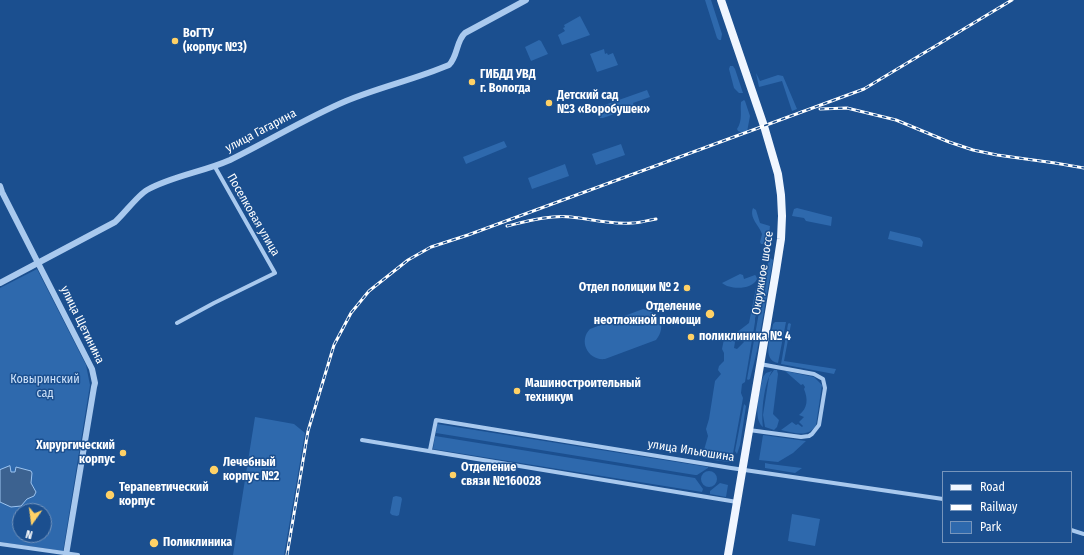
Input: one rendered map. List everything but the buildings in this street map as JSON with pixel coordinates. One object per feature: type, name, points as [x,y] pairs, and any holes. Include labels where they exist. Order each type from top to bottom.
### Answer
[{"type":"main road","name":"Окружное шоссе","points":[[721,0],[774,157],[781,195],[782,216],[781,239],[728,555]]},
{"type":"street","name":"улица Гагарина","points":[[0,284],[115,222],[146,190],[165,182],[215,167],[318,113],[348,100],[450,65],[460,40],[465,33],[526,0]]},
{"type":"street","name":"Поселковая улица","points":[[178,323],[214,303],[275,273],[215,167]]},
{"type":"street","name":"улица Щетинина","points":[[0,186],[92,369],[95,383],[66,554]]},
{"type":"street","points":[[749,430],[801,437],[809,436],[815,432],[819,425],[826,388],[823,379],[814,374],[760,364]]},
{"type":"street","name":"улица Ильюшина","points":[[430,450],[436,420],[742,470],[942,499]]},
{"type":"street","points":[[362,440],[430,450],[737,502]]},
{"type":"street","points":[[1072,530],[1084,534]]},
{"type":"street","points":[[0,544],[78,555]]},
{"type":"green space","points":[[705,0],[711,0],[722,34],[721,40],[717,38]]},
{"type":"green space","points":[[580,16],[590,35],[562,45],[558,35],[565,31],[563,28],[565,27],[564,25]]},
{"type":"green space","points":[[539,40],[548,54],[531,61],[525,47]]},
{"type":"green space","points":[[604,49],[605,54],[607,53],[608,55],[613,53],[618,65],[597,72],[590,54]]},
{"type":"green space","points":[[730,66],[733,66],[735,69],[743,93],[739,93],[734,88],[729,69]]},
{"type":"green space","points":[[756,73],[760,81],[778,75],[783,76],[797,109],[792,111],[782,81],[759,87]]},
{"type":"green space","points":[[647,90],[650,97],[633,103],[634,107],[600,118],[598,110],[599,107]]},
{"type":"green space","points":[[744,100],[750,116],[747,132],[743,133],[737,129],[741,119],[741,102]]},
{"type":"green space","points":[[504,141],[507,147],[466,164],[463,157]]},
{"type":"green space","points":[[621,144],[625,155],[596,165],[592,154]]},
{"type":"green space","points":[[565,164],[569,176],[532,189],[528,178]]},
{"type":"green space","points":[[753,208],[756,210],[760,223],[770,226],[768,243],[761,244],[760,242],[762,234],[753,218]]},
{"type":"green space","points":[[797,208],[832,217],[831,226],[806,221],[804,218],[792,216],[794,209]]},
{"type":"green space","points":[[890,231],[920,238],[923,242],[922,247],[888,239]]},
{"type":"green space","points":[[769,257],[773,260],[757,351],[750,379],[748,380],[747,379]]},
{"type":"green space","name":"Ковыринский сад","points":[[37,269],[86,365],[90,385],[63,551],[0,542],[0,288]]},
{"type":"green space","points":[[740,274],[743,275],[744,279],[755,275],[757,279],[751,285],[741,288],[730,287],[722,283]]},
{"type":"green space","points":[[756,288],[760,289],[757,313],[745,382],[742,384],[741,393],[743,398],[732,459],[729,462],[714,460],[715,456],[711,454],[710,459],[702,457],[708,436],[706,429],[715,381],[721,374],[718,370],[719,366],[724,361],[724,353],[722,349],[724,339],[734,339],[734,348],[737,349],[744,342],[736,333],[749,323]]},
{"type":"green space","points":[[643,309],[654,313],[660,321],[661,330],[656,340],[605,359],[599,359],[590,354],[585,344],[585,339],[590,329]]},
{"type":"green space","points":[[775,322],[786,322],[778,363],[773,361],[768,353],[769,341],[773,324]]},
{"type":"green space","points":[[789,323],[791,324],[784,361],[836,369],[834,374],[781,364]]},
{"type":"green space","points":[[774,370],[777,370],[778,374],[773,414],[779,420],[777,427],[774,430],[765,427],[763,415],[769,377]]},
{"type":"green space","points":[[772,371],[769,376],[764,398],[762,414],[763,427],[758,418],[757,411],[759,396],[763,377],[766,373]]},
{"type":"green space","points":[[785,371],[814,377],[822,385],[816,425],[809,432],[801,434],[781,430],[792,422],[802,427],[803,426],[799,422],[804,417],[799,415],[806,406],[805,387]]},
{"type":"green space","points":[[744,404],[746,406],[740,445],[737,454],[735,451]]},
{"type":"green space","points":[[255,417],[294,424],[305,433],[284,555],[233,555]]},
{"type":"green space","points":[[437,424],[708,468],[695,475],[436,433]]},
{"type":"green space","points":[[763,435],[806,441],[793,453],[778,462],[759,460]]},
{"type":"green space","points":[[435,436],[695,478],[703,489],[702,492],[433,449]]},
{"type":"green space","points":[[765,463],[802,468],[795,473],[765,468]]},
{"type":"green space","points":[[709,471],[716,476],[717,479],[712,486],[709,487],[702,482],[701,479],[706,472]]},
{"type":"green space","points":[[720,483],[728,485],[726,497],[710,494],[710,491]]},
{"type":"green space","points":[[393,497],[401,497],[402,499],[399,515],[397,516],[390,513]]},
{"type":"green space","points":[[792,514],[820,519],[815,546],[788,541]]},
{"type":"shaded area","points":[[10,466],[11,472],[15,472],[16,467],[31,471],[31,483],[36,492],[34,496],[27,499],[24,503],[12,503],[12,507],[0,502],[0,470]]},
{"type":"railway","points":[[287,555],[308,431],[334,345],[351,313],[369,291],[408,260],[431,247],[468,235],[864,89],[1012,0]]},
{"type":"railway","points":[[820,109],[847,108],[896,120],[949,142],[973,150],[1084,168]]},
{"type":"railway","points":[[507,226],[555,217],[571,217],[609,223],[638,223],[656,219]]},
{"type":"place","name":"ВоГТУ (корпус №3)","points":[[175,41]]},
{"type":"place","name":"ГИБДД УВД г. Вологда","points":[[472,82]]},
{"type":"place","name":"Детский сад №3 «Воробушек»","points":[[549,103]]},
{"type":"place","name":"Отдел полиции № 2","points":[[687,288]]},
{"type":"place","name":"Отделение неотложной помощи","points":[[710,314]]},
{"type":"place","name":"поликлиника № 4","points":[[691,337]]},
{"type":"place","name":"Машиностроительный техникум","points":[[517,391]]},
{"type":"place","name":"Хирургический корпус","points":[[123,453]]},
{"type":"place","name":"Лечебный корпус №2","points":[[214,470]]},
{"type":"place","name":"Отделение связи №160028","points":[[453,475]]},
{"type":"place","name":"Терапевтический корпус","points":[[110,495]]},
{"type":"place","name":"Поликлиника","points":[[154,543]]}]
